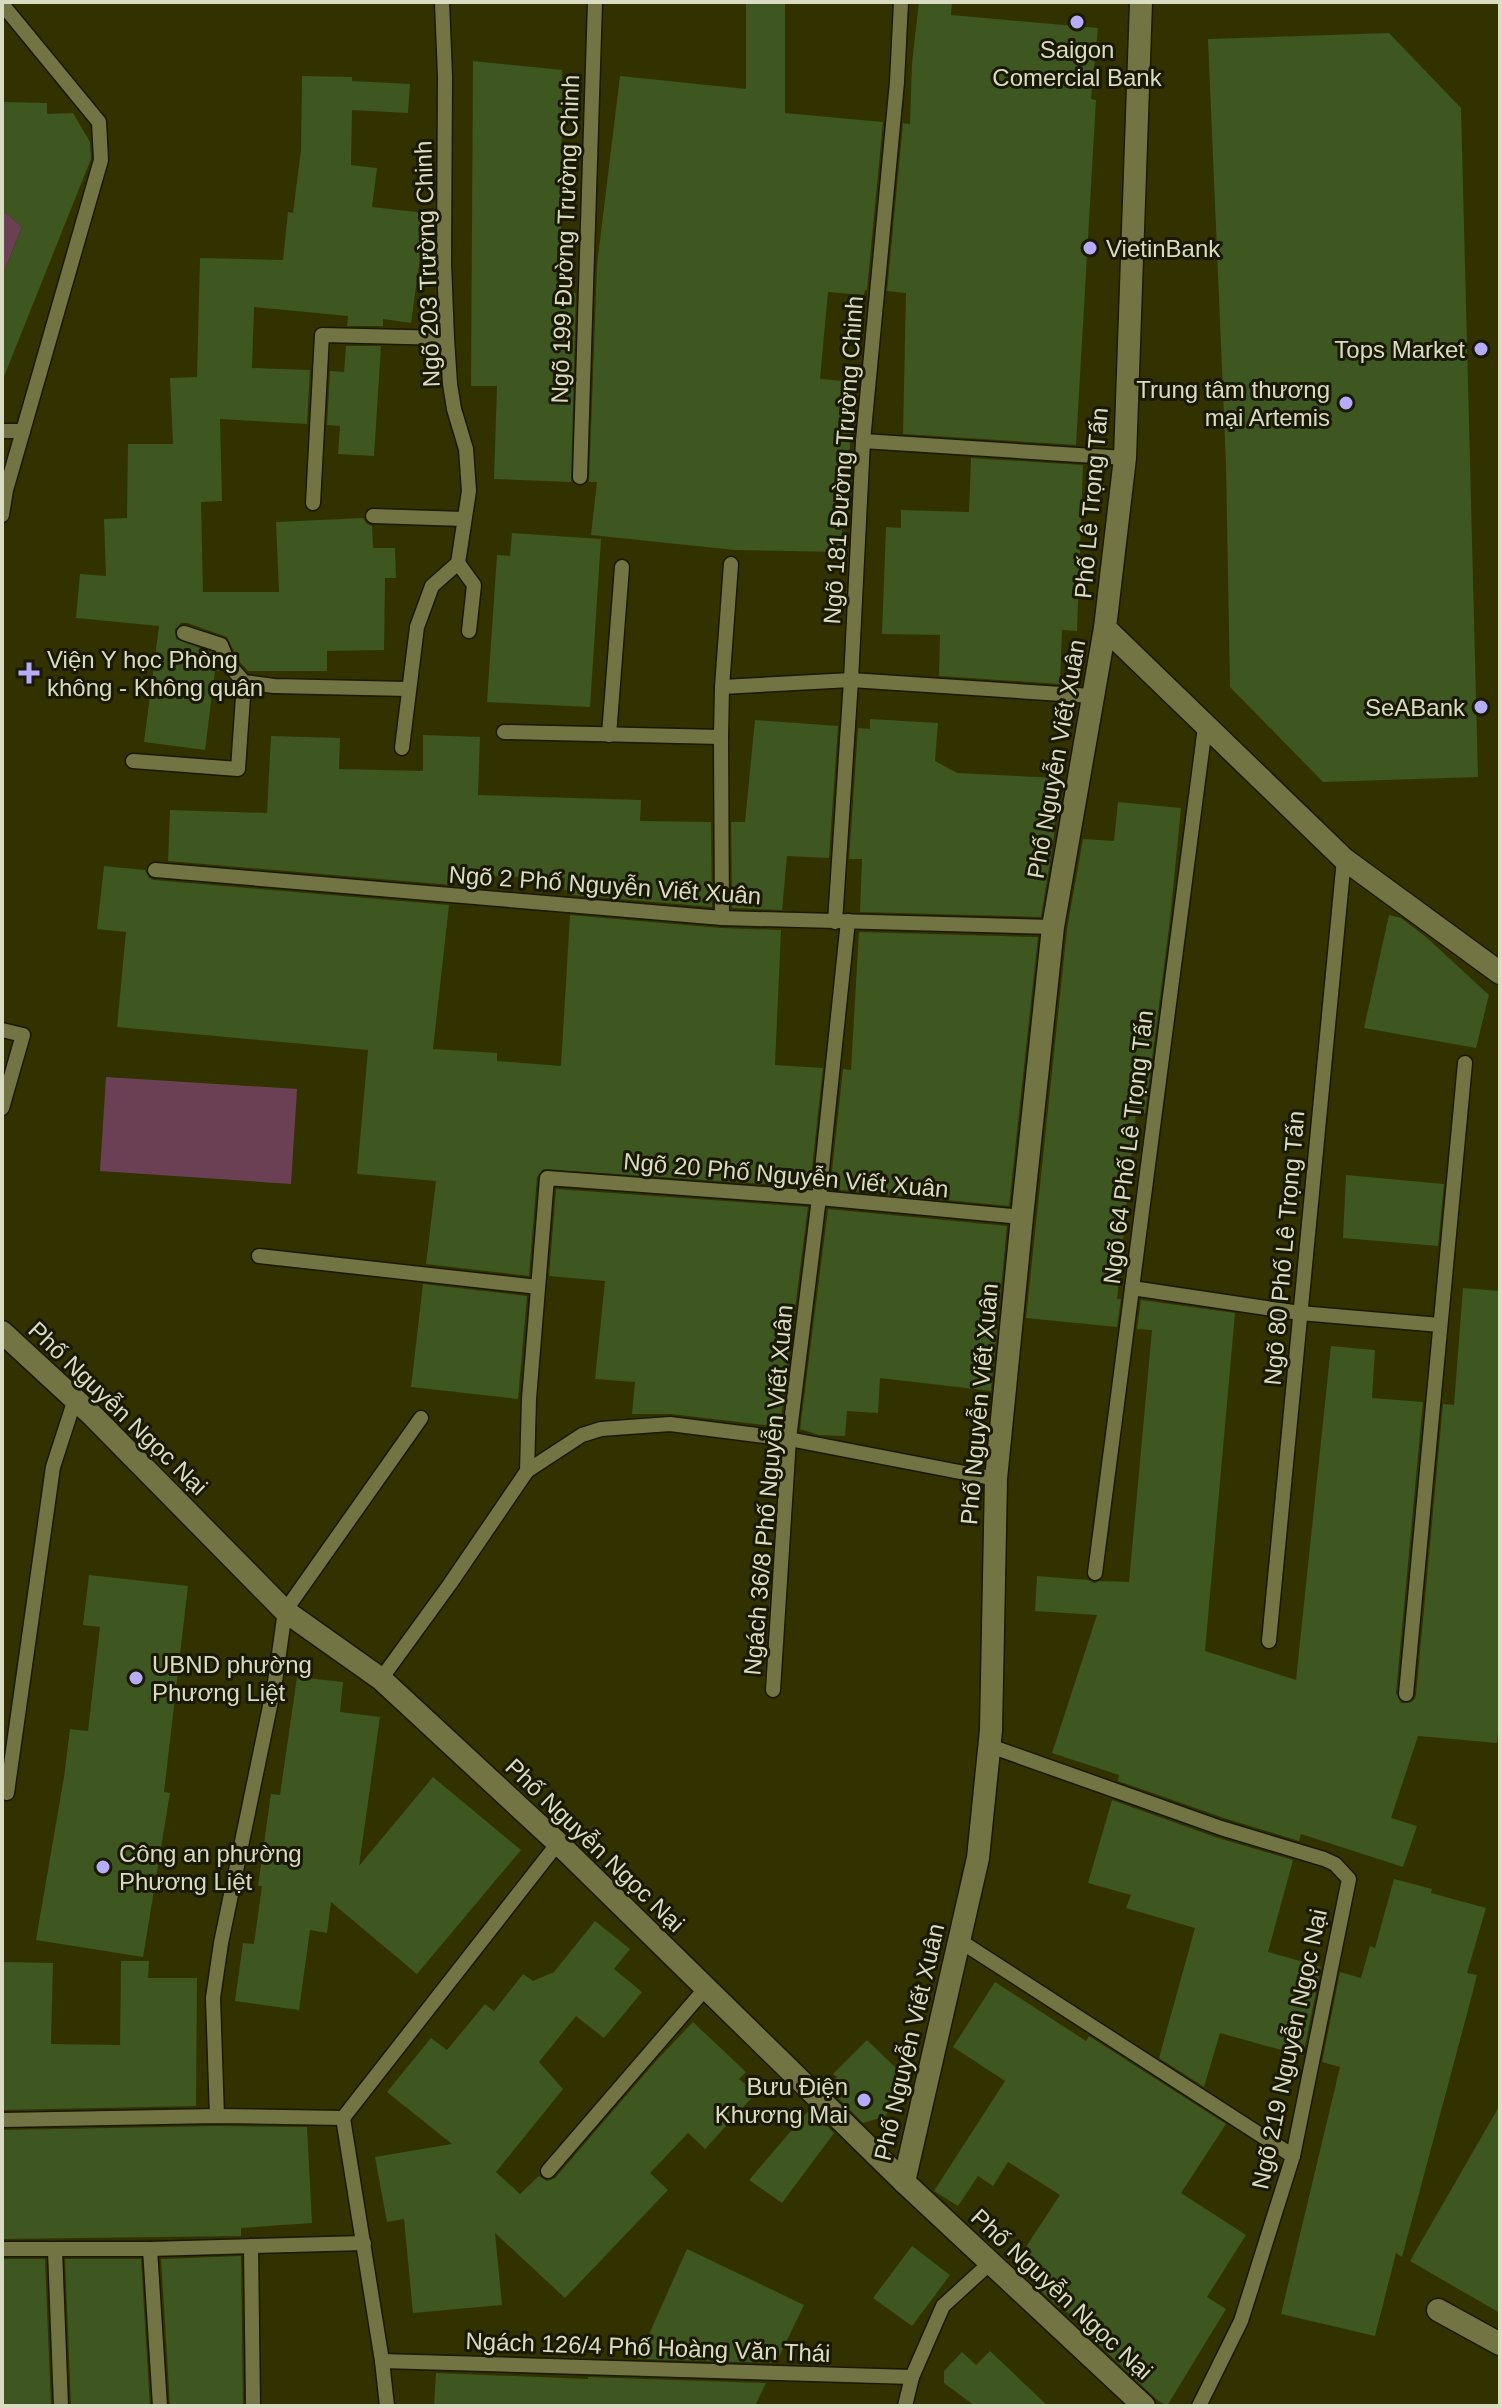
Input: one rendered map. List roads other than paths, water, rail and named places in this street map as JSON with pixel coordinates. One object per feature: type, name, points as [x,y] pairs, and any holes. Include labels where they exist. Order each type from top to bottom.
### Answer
[{"type":"street","name":"Phố Lê Trọng Tấn","points":[[1141,2],[1125,458],[1105,628],[1344,859],[1500,973]]},
{"type":"street","name":"Phố Nguyễn Viết Xuân","points":[[904,2182],[978,1858],[990,1746],[996,1479],[1022,1217],[1053,927],[1105,628]]},
{"type":"street","name":"Phố Nguyễn Ngọc Nại","points":[[2,1332],[75,1399],[285,1611],[381,1679],[558,1843],[904,2182],[1144,2406]]},
{"type":"street","points":[[1438,2310],[1500,2344]]},
{"type":"lane","name":"Ngõ 203 Trường Chinh","points":[[442,2],[447,338],[454,409],[466,449],[469,491],[458,563]]},
{"type":"lane","name":"Ngõ 199 Đường Trường Chinh","points":[[580,477],[595,2]]},
{"type":"lane","name":"Ngõ 181 Đường Trường Chinh","points":[[842,921],[863,441],[897,82],[901,2]]},
{"type":"lane","points":[[2,4],[99,122],[101,160],[6,490],[2,515]]},
{"type":"lane","points":[[313,503],[322,335],[447,338]]},
{"type":"lane","points":[[2,431],[23,431]]},
{"type":"lane","points":[[863,441],[1125,458]]},
{"type":"lane","points":[[373,516],[464,519]]},
{"type":"lane","points":[[402,748],[417,627],[432,586],[458,563],[474,585],[469,631]]},
{"type":"lane","points":[[722,918],[722,687],[731,564]]},
{"type":"lane","points":[[609,735],[622,567]]},
{"type":"lane","points":[[184,633],[221,645],[229,665],[244,682],[298,687],[408,689]]},
{"type":"lane","points":[[722,687],[851,680],[1092,696]]},
{"type":"lane","points":[[133,761],[238,769],[244,682]]},
{"type":"lane","name":"Ngõ 64 Phố Lê Trọng Tấn","points":[[1095,1573],[1205,727]]},
{"type":"lane","points":[[504,732],[721,737]]},
{"type":"lane","name":"Ngõ 80 Phố Lê Trọng Tấn","points":[[1269,1641],[1344,859]]},
{"type":"lane","name":"Ngõ 2 Phố Nguyễn Viết Xuân","points":[[155,870],[722,918],[1053,927]]},
{"type":"lane","name":"Ngách 36/8 Phố Nguyễn Viết Xuân","points":[[773,1690],[789,1439],[819,1198],[842,921]]},
{"type":"lane","points":[[2,1030],[23,1035],[2,1108]]},
{"type":"lane","points":[[1406,1694],[1465,1063]]},
{"type":"lane","name":"Ngõ 20 Phố Nguyễn Viết Xuân","points":[[538,1287],[547,1178],[1022,1217]]},
{"type":"lane","points":[[259,1256],[538,1287],[527,1471]]},
{"type":"lane","points":[[1132,1288],[1300,1313],[1440,1325]]},
{"type":"lane","points":[[7,1793],[53,1467],[75,1399]]},
{"type":"lane","points":[[217,2116],[213,1998],[223,1928],[275,1682],[285,1611],[421,1418]]},
{"type":"lane","points":[[381,1679],[527,1471],[582,1435],[601,1429],[670,1424],[789,1439],[996,1479]]},
{"type":"lane","name":"Ngõ 219 Nguyễn Ngọc Nại","points":[[990,1746],[1221,1828],[1324,1859],[1335,1864],[1349,1879],[1293,2156],[1241,2321],[1199,2406]]},
{"type":"lane","points":[[387,2406],[343,2118],[558,1843]]},
{"type":"lane","points":[[960,1941],[1293,2156]]},
{"type":"lane","points":[[548,2171],[705,1989]]},
{"type":"lane","points":[[2,2120],[217,2116],[343,2118]]},
{"type":"lane","points":[[2,2249],[150,2249],[364,2243]]},
{"type":"lane","points":[[251,2246],[253,2406]]},
{"type":"lane","points":[[150,2249],[160,2406]]},
{"type":"lane","points":[[55,2250],[61,2406]]},
{"type":"lane","points":[[905,2406],[912,2377],[943,2306],[990,2263]]},
{"type":"lane","name":"Ngách 126/4 Phố Hoàng Văn Thái","points":[[382,2361],[912,2377]]},
{"type":"place","name":"Saigon Comercial Bank","points":[[1077,22]]},
{"type":"place","name":"VietinBank","points":[[1090,248]]},
{"type":"place","name":"Tops Market","points":[[1481,349]]},
{"type":"place","name":"Trung tâm thương mại Artemis","points":[[1346,403]]},
{"type":"place","name":"Viện Y học Phòng không - Không quân","points":[[29,673]]},
{"type":"place","name":"SeABank","points":[[1481,707]]},
{"type":"place","name":"UBND phường Phương Liệt","points":[[136,1678]]},
{"type":"place","name":"Công an phường Phương Liệt","points":[[103,1867]]},
{"type":"place","name":"Bưu Điện Khương Mai","points":[[864,2100]]}]
